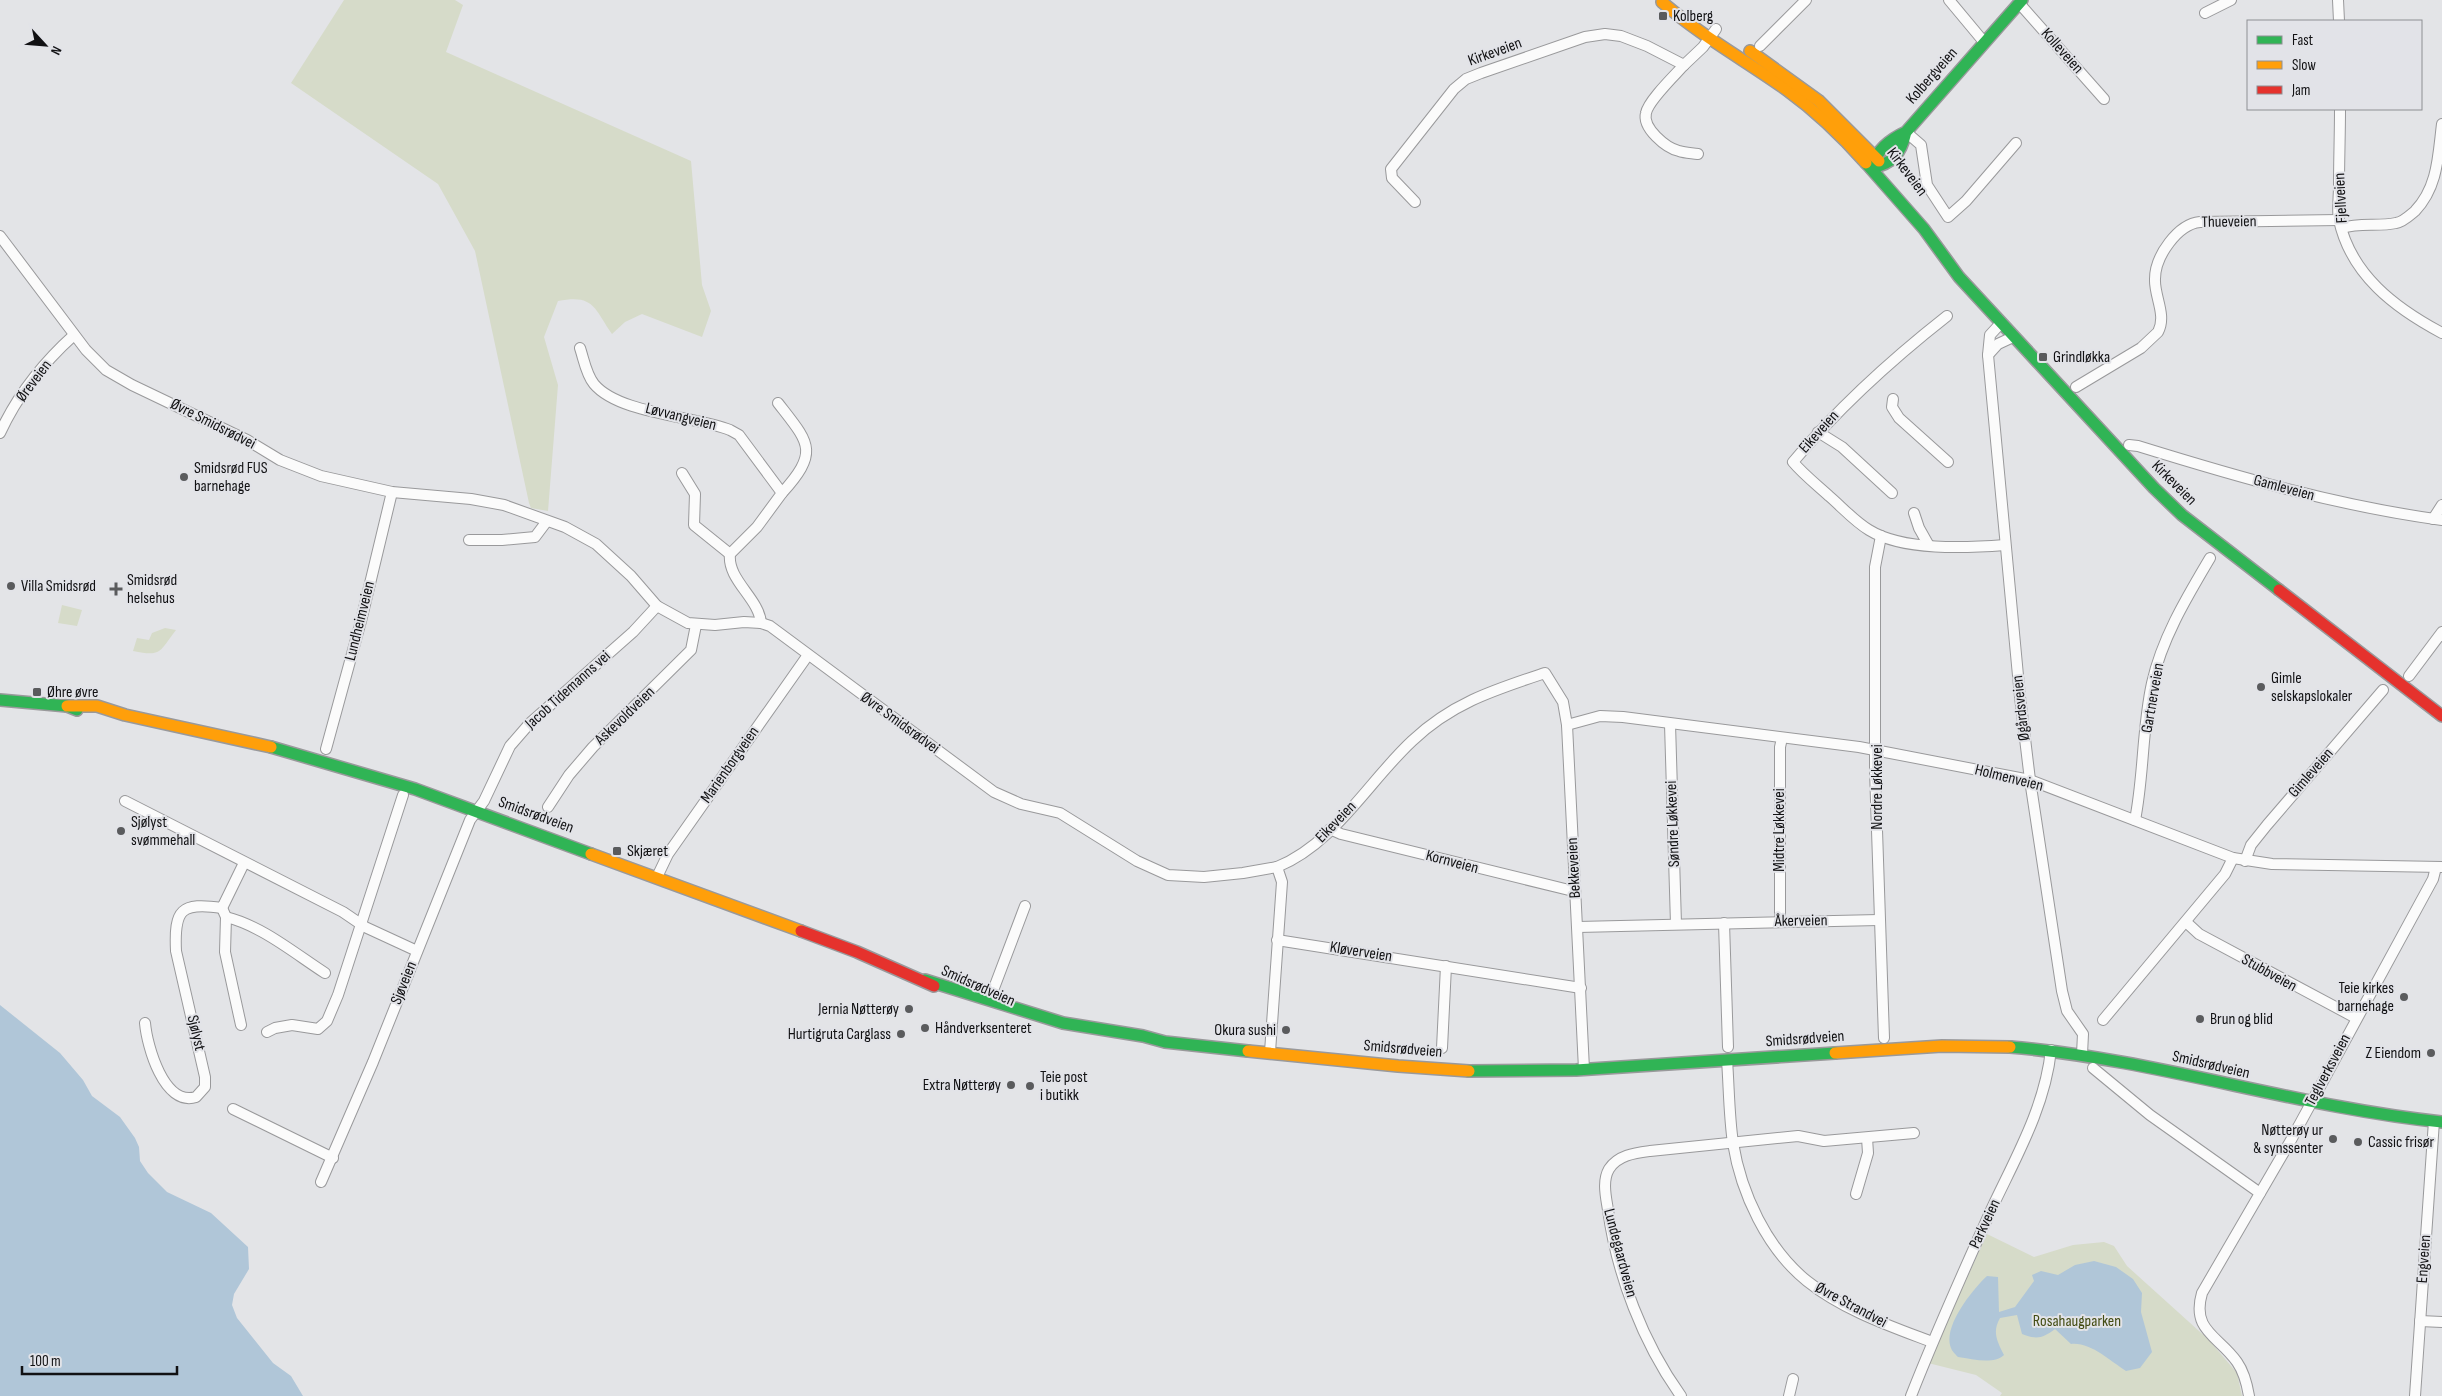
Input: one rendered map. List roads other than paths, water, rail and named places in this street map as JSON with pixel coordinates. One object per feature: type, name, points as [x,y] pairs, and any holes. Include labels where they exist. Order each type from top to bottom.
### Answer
[{"type":"main road","name":"Kirkeveien","points":[[1660,1],[1713,33],[1769,63],[1805,89],[1850,128],[1884,166],[1903,189],[1924,229]]},
{"type":"main road","name":"Kolbergveien","points":[[1874,155],[1885,145],[1906,132],[2020,2]]},
{"type":"main road","name":"Kirkeveien","points":[[1713,33],[1815,112],[1844,139],[1924,229],[1959,277],[2001,324],[2154,488],[2182,515],[2442,716]]},
{"type":"main road","name":"Kolbergveien","points":[[1884,166],[1901,149],[1906,132]]},
{"type":"main road","points":[[1874,155],[1871,168],[1884,166]]},
{"type":"main road","name":"Smidsrødveien","points":[[0,700],[67,706],[90,705],[109,708],[125,715],[279,748],[354,769],[477,810],[925,980],[1044,1018],[1165,1042],[1415,1067],[1476,1071],[1584,1069],[1945,1047],[2001,1046],[2082,1054],[2310,1103],[2372,1114],[2438,1121]]},
{"type":"main road","name":"Smidsrødveien","points":[[925,980],[950,995],[1000,1016]]},
{"type":"main road","name":"Smidsrødveien","points":[[1033,1026],[1097,1040],[1142,1044],[1165,1042]]},
{"type":"street","points":[[1760,46],[1806,0]]},
{"type":"street","points":[[1949,0],[1984,42]]},
{"type":"street","points":[[2205,13],[2231,0]]},
{"type":"street","points":[[2338,0],[2339,20]]},
{"type":"street","name":"Kolleveien","points":[[2020,2],[2104,99]]},
{"type":"street","points":[[1698,154],[1679,151],[1668,146],[1650,129],[1646,120],[1649,106],[1713,33]]},
{"type":"street","name":"Kirkeveien","points":[[1414,202],[1392,178],[1390,169],[1454,89],[1466,79],[1596,34],[1621,36],[1684,65]]},
{"type":"street","name":"Fjellveien","points":[[2340,110],[2340,224],[2354,259],[2383,294],[2408,314],[2442,333]]},
{"type":"street","name":"Thueveien","points":[[2076,387],[2141,348],[2158,332],[2161,325],[2161,312],[2155,285],[2156,269],[2172,239],[2184,226],[2200,222],[2395,224],[2409,216],[2428,194],[2434,179],[2442,124]]},
{"type":"street","name":"Kirkeveien","points":[[1906,132],[1921,145],[1927,184],[1948,217],[1966,201],[2016,143]]},
{"type":"street","name":"Øvre Smidsrødvei","points":[[0,236],[74,335],[106,370],[132,385],[247,440],[280,460],[321,476],[392,492],[487,502],[521,510],[584,536],[596,544],[631,576],[657,606],[674,618],[696,625],[761,623],[770,626],[994,792],[1021,804],[1060,813],[1154,870],[1176,876],[1204,877],[1277,867]]},
{"type":"street","name":"Eikeveien","points":[[1947,316],[1873,378],[1818,432],[1792,462],[1868,530],[1881,536],[1928,544],[1975,547],[2004,545]]},
{"type":"street","name":"Øgårdsveien","points":[[2001,324],[1990,335],[1988,355],[2004,545],[2030,780],[2062,992],[2067,1011],[2083,1034],[2082,1054]]},
{"type":"street","name":"Øreveien","points":[[0,432],[26,389],[59,349],[74,335]]},
{"type":"street","points":[[1988,355],[1998,344],[2013,337]]},
{"type":"street","name":"Løvvangveien","points":[[580,348],[590,377],[601,390],[623,402],[730,430],[746,444],[782,493]]},
{"type":"street","points":[[1893,399],[1892,407],[1899,418],[1948,462]]},
{"type":"street","points":[[730,554],[757,527],[782,493],[800,473],[808,452],[800,431],[778,403]]},
{"type":"street","points":[[1818,432],[1842,447],[1892,493]]},
{"type":"street","name":"Gamleveien","points":[[2129,446],[2138,446],[2193,463],[2356,506],[2438,520]]},
{"type":"street","points":[[682,473],[695,494],[692,515],[694,525],[730,554],[732,570],[755,605],[761,623]]},
{"type":"street","name":"Lundheimveien","points":[[326,749],[361,621],[392,492]]},
{"type":"street","points":[[2438,520],[2442,505]]},
{"type":"street","points":[[1914,513],[1919,528],[1928,544]]},
{"type":"street","points":[[469,540],[535,537],[547,521]]},
{"type":"street","name":"Nordre Løkkevei","points":[[1881,536],[1875,567],[1877,750],[1875,771],[1884,1038]]},
{"type":"street","name":"Gartnerveien","points":[[2135,820],[2155,672],[2164,645],[2180,611],[2210,558]]},
{"type":"street","name":"Jacob Tidemanns vei","points":[[477,810],[510,746],[530,723],[633,632],[657,606]]},
{"type":"street","name":"Askevoldveien","points":[[548,807],[569,775],[593,748],[692,650],[696,625]]},
{"type":"street","points":[[2408,676],[2441,633]]},
{"type":"street","name":"Marienborgveien","points":[[657,877],[668,854],[808,655]]},
{"type":"street","name":"Eikeveien","points":[[1277,867],[1304,853],[1330,829],[1394,758],[1443,715],[1469,700],[1545,673]]},
{"type":"street","name":"Bekkeveien","points":[[1545,673],[1563,702],[1567,725],[1584,1069]]},
{"type":"street","name":"Gimleveien","points":[[2245,861],[2251,846],[2267,825],[2383,690]]},
{"type":"street","name":"Holmenveien","points":[[1567,725],[1600,716],[1670,724],[1877,750],[2030,780],[2245,861],[2272,864],[2439,867]]},
{"type":"street","name":"Søndre Løkkevei","points":[[1670,724],[1676,924]]},
{"type":"street","name":"Midtre Løkkevei","points":[[1780,922],[1780,747],[1782,738]]},
{"type":"street","points":[[267,1032],[275,1028],[292,1025],[313,1030],[322,1027],[338,995],[403,795]]},
{"type":"street","points":[[125,801],[343,912],[362,925],[417,950]]},
{"type":"street","name":"Sjøveien","points":[[321,1182],[333,1158],[470,820],[477,810]]},
{"type":"street","name":"Kornveien","points":[[1330,829],[1501,875],[1569,890],[1575,889]]},
{"type":"street","points":[[2103,1020],[2225,874],[2233,858]]},
{"type":"street","points":[[241,1025],[225,952],[224,912],[244,863]]},
{"type":"street","points":[[1270,1052],[1282,882],[1277,867]]},
{"type":"street","name":"Teglverksveien","points":[[2249,1396],[2245,1376],[2237,1362],[2205,1328],[2199,1315],[2202,1293],[2260,1193],[2439,867]]},
{"type":"street","name":"Sjølyst","points":[[145,1023],[146,1032],[162,1080],[174,1092],[185,1098],[196,1097],[204,1087],[205,1077],[176,951],[175,930],[183,909],[190,906],[200,905],[224,912],[268,936],[325,973]]},
{"type":"street","name":"Smidsrødveien","points":[[994,988],[1025,906]]},
{"type":"street","name":"Åkerveien","points":[[1578,927],[1879,920]]},
{"type":"street","name":"Stubbveien","points":[[2186,922],[2199,934],[2356,1018]]},
{"type":"street","points":[[1724,923],[1728,1047]]},
{"type":"street","name":"Kløverveien","points":[[1277,940],[1581,988]]},
{"type":"street","points":[[1442,1048],[1446,966]]},
{"type":"street","name":"Parkveien","points":[[1911,1396],[1932,1342],[2039,1106],[2048,1076],[2051,1050]]},
{"type":"street","name":"Øvre Strandvei","points":[[1727,1060],[1733,1143],[1740,1171],[1754,1211],[1772,1242],[1792,1267],[1808,1282],[1847,1306],[1932,1342]]},
{"type":"street","points":[[2093,1068],[2150,1115],[2260,1193]]},
{"type":"street","points":[[233,1109],[333,1158]]},
{"type":"street","name":"Engveien","points":[[2414,1396],[2438,1121]]},
{"type":"street","points":[[1733,1143],[1798,1136],[1824,1141],[1914,1133]]},
{"type":"street","points":[[1856,1194],[1868,1153],[1867,1138]]},
{"type":"street","name":"Lundegaardveien","points":[[1681,1396],[1651,1344],[1624,1280],[1610,1227],[1605,1193],[1606,1177],[1615,1162],[1634,1154],[1733,1143]]},
{"type":"street","points":[[2420,1321],[2442,1322]]},
{"type":"street","points":[[1789,1396],[1792,1379]]},
{"type":"water","points":[[0,1005],[60,1053],[83,1080],[92,1096],[120,1117],[135,1138],[139,1147],[140,1161],[148,1173],[167,1192],[211,1213],[248,1247],[249,1269],[234,1294],[232,1305],[237,1318],[273,1363],[291,1376],[303,1396],[0,1396]]},
{"type":"water","points":[[2094,1261],[2116,1267],[2133,1279],[2142,1293],[2141,1312],[2152,1352],[2140,1368],[2126,1371],[2093,1349],[2078,1344],[2071,1344],[2055,1329],[2040,1337],[2022,1334],[2017,1315],[2000,1318],[1996,1328],[1996,1336],[2004,1355],[1999,1358],[1989,1361],[1958,1357],[1952,1350],[1949,1339],[1955,1319],[1967,1299],[1987,1276],[1998,1277],[1999,1312],[2015,1307],[2034,1281],[2032,1275],[2041,1271],[2058,1275],[2075,1265]]},
{"type":"place","name":"Kolberg","points":[[1663,16]]},
{"type":"place","name":"Grindløkka","points":[[2043,357]]},
{"type":"place","name":"Smidsrød FUS barnehage","points":[[184,477]]},
{"type":"place","name":"Villa Smidsrød","points":[[11,586]]},
{"type":"place","name":"Smidsrød helsehus","points":[[116,589]]},
{"type":"place","name":"Gimle selskapslokaler","points":[[2261,687]]},
{"type":"place","name":"Øhre øvre","points":[[37,692]]},
{"type":"place","name":"Sjølyst svømmehall","points":[[121,831]]},
{"type":"place","name":"Skjæret","points":[[617,851]]},
{"type":"place","name":"Teie kirkes barnehage","points":[[2404,997]]},
{"type":"place","name":"Jernia Nøtterøy","points":[[909,1009]]},
{"type":"place","name":"Brun og blid","points":[[2200,1019]]},
{"type":"place","name":"Håndverksenteret","points":[[925,1028]]},
{"type":"place","name":"Okura sushi","points":[[1286,1030]]},
{"type":"place","name":"Hurtigruta Carglass","points":[[901,1034]]},
{"type":"place","name":"Z Eiendom","points":[[2431,1053]]},
{"type":"place","name":"Extra Nøtterøy","points":[[1011,1085]]},
{"type":"place","name":"Teie post i butikk","points":[[1030,1086]]},
{"type":"place","name":"Nøtterøy ur & synssenter","points":[[2333,1139]]},
{"type":"place","name":"Cassic frisør","points":[[2358,1142]]},
{"type":"park label","name":"Rosahaugparken","points":[[2077,1321]]}]
